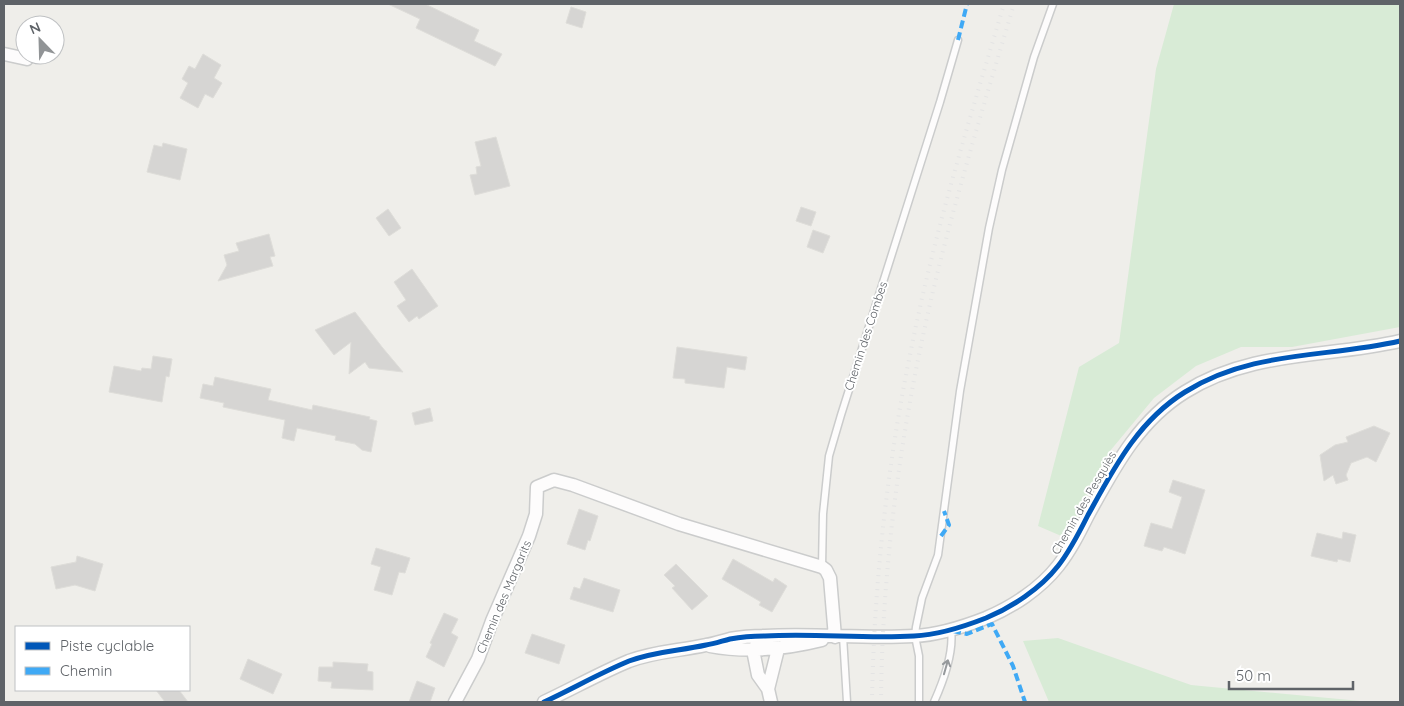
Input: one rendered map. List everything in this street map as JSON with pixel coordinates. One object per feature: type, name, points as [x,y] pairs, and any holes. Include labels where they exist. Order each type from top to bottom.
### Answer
[{"type":"street","name":"Chemin des Pesquiès","points":[[544,702],[628,662],[657,652],[706,646],[732,639],[763,636],[800,634],[915,636],[950,630],[987,617],[1002,610],[1041,584],[1058,566],[1073,544],[1120,459],[1144,425],[1162,408],[1185,391],[1213,376],[1241,366],[1281,357],[1374,347],[1400,341]]},
{"type":"street","name":"Chemin des Margarits","points":[[455,702],[478,659],[492,621],[529,536],[536,514],[537,487],[554,480],[573,485],[678,524],[822,567]]},
{"type":"street","name":"Chemin des Combes","points":[[822,567],[830,578],[839,636]]},
{"type":"street","points":[[768,689],[777,648],[763,636],[753,650],[758,675],[768,689],[771,702]]},
{"type":"street","name":"Chemin des Pesquiès","points":[[706,646],[753,650],[777,648],[839,636]]},
{"type":"lane","points":[[919,702],[919,656],[915,636],[922,598],[938,555],[960,391],[989,228],[1002,170],[1031,66],[1053,4]]},
{"type":"lane","name":"Chemin des Combes","points":[[822,567],[823,514],[829,456],[958,40]]},
{"type":"lane","points":[[934,702],[947,665],[952,639],[950,630]]},
{"type":"lane","points":[[839,636],[847,702]]},
{"type":"green space","points":[[1174,4],[1400,4],[1400,327],[1292,347],[1241,347],[1196,366],[1154,398],[1110,451],[1066,538],[1038,526],[1079,367],[1119,343],[1156,69]]},
{"type":"green space","points":[[1058,638],[1191,685],[1371,702],[1049,702],[1023,641]]},
{"type":"building","points":[[388,4],[425,4],[479,30],[474,41],[502,54],[495,66],[416,28],[420,19]]},
{"type":"building","points":[[571,7],[586,12],[582,28],[566,23]]},
{"type":"building","points":[[203,54],[221,65],[214,78],[222,83],[213,98],[205,94],[198,108],[180,98],[188,83],[182,79],[189,66],[195,69]]},
{"type":"building","points":[[496,137],[510,186],[475,195],[470,175],[477,174],[476,167],[481,166],[475,142]]},
{"type":"building","points":[[163,143],[187,149],[180,180],[147,172],[154,145],[162,147]]},
{"type":"building","points":[[801,207],[816,212],[811,226],[796,221]]},
{"type":"building","points":[[388,209],[401,228],[389,236],[376,218]]},
{"type":"building","points":[[813,230],[830,236],[823,253],[807,247]]},
{"type":"building","points":[[269,234],[275,256],[270,257],[273,266],[218,281],[227,265],[224,255],[239,251],[236,243]]},
{"type":"building","points":[[412,269],[438,306],[419,319],[417,316],[409,322],[397,306],[406,300],[394,282]]},
{"type":"building","points":[[355,312],[403,372],[369,368],[365,362],[349,374],[351,342],[334,355],[315,330]]},
{"type":"building","points":[[677,347],[747,357],[745,370],[727,367],[724,388],[685,383],[685,379],[673,378]]},
{"type":"building","points":[[153,356],[172,359],[169,377],[166,376],[162,402],[109,392],[114,366],[141,371],[142,368],[151,369]]},
{"type":"building","points":[[215,377],[271,389],[268,400],[312,410],[313,405],[370,417],[369,419],[377,421],[371,452],[362,450],[355,444],[335,440],[336,436],[297,428],[294,441],[282,438],[285,420],[223,407],[224,403],[200,398],[203,384],[213,386]]},
{"type":"building","points":[[430,408],[433,421],[415,425],[412,413]]},
{"type":"building","points":[[1374,426],[1390,433],[1376,462],[1367,457],[1351,463],[1346,475],[1348,480],[1336,484],[1333,475],[1324,481],[1320,455],[1335,445],[1348,442],[1346,437]]},
{"type":"building","points":[[1173,480],[1205,490],[1185,554],[1164,547],[1162,551],[1144,546],[1151,523],[1172,529],[1182,497],[1169,492]]},
{"type":"building","points":[[579,509],[598,516],[585,550],[567,544]]},
{"type":"building","points":[[1343,532],[1356,535],[1350,562],[1338,559],[1337,562],[1311,556],[1317,533],[1342,539]]},
{"type":"building","points":[[376,548],[410,558],[405,573],[399,572],[392,595],[374,590],[381,567],[371,564]]},
{"type":"building","points":[[77,556],[103,564],[95,591],[75,585],[56,589],[51,567],[76,562]]},
{"type":"building","points":[[733,559],[773,582],[775,578],[787,586],[772,612],[759,605],[761,602],[722,579]]},
{"type":"building","points":[[676,564],[708,596],[692,610],[672,588],[675,586],[664,575]]},
{"type":"building","points":[[584,578],[620,590],[613,612],[570,599],[574,587],[580,589]]},
{"type":"building","points":[[444,613],[458,619],[451,633],[458,637],[444,667],[426,657],[432,644],[430,643]]},
{"type":"building","points":[[532,634],[565,645],[559,664],[525,653]]},
{"type":"building","points":[[248,659],[282,674],[273,694],[240,679]]},
{"type":"building","points":[[333,662],[368,664],[367,671],[373,672],[373,690],[331,688],[332,682],[318,681],[319,667],[333,667]]},
{"type":"building","points":[[417,681],[435,688],[430,702],[409,702]]},
{"type":"building","points":[[157,691],[180,691],[188,702],[165,702]]},
{"type":"railway","points":[[872,702],[873,658],[883,525],[903,394],[930,263],[1004,4]]},
{"type":"railway","points":[[881,702],[887,569],[897,481],[911,394],[951,219],[1014,4]]},
{"type":"marked path","points":[[958,40],[967,4]]},
{"type":"marked path","points":[[941,536],[949,525],[944,511]]},
{"type":"marked path","points":[[953,631],[967,634],[992,624],[1013,666],[1025,702]]},
{"type":"cycle path","points":[[544,702],[629,661],[649,655],[709,645],[730,639],[783,635],[877,637],[923,635],[950,630],[986,618],[1025,596],[1051,574],[1070,548],[1129,447],[1154,417],[1185,392],[1210,378],[1263,362],[1400,341]]}]
